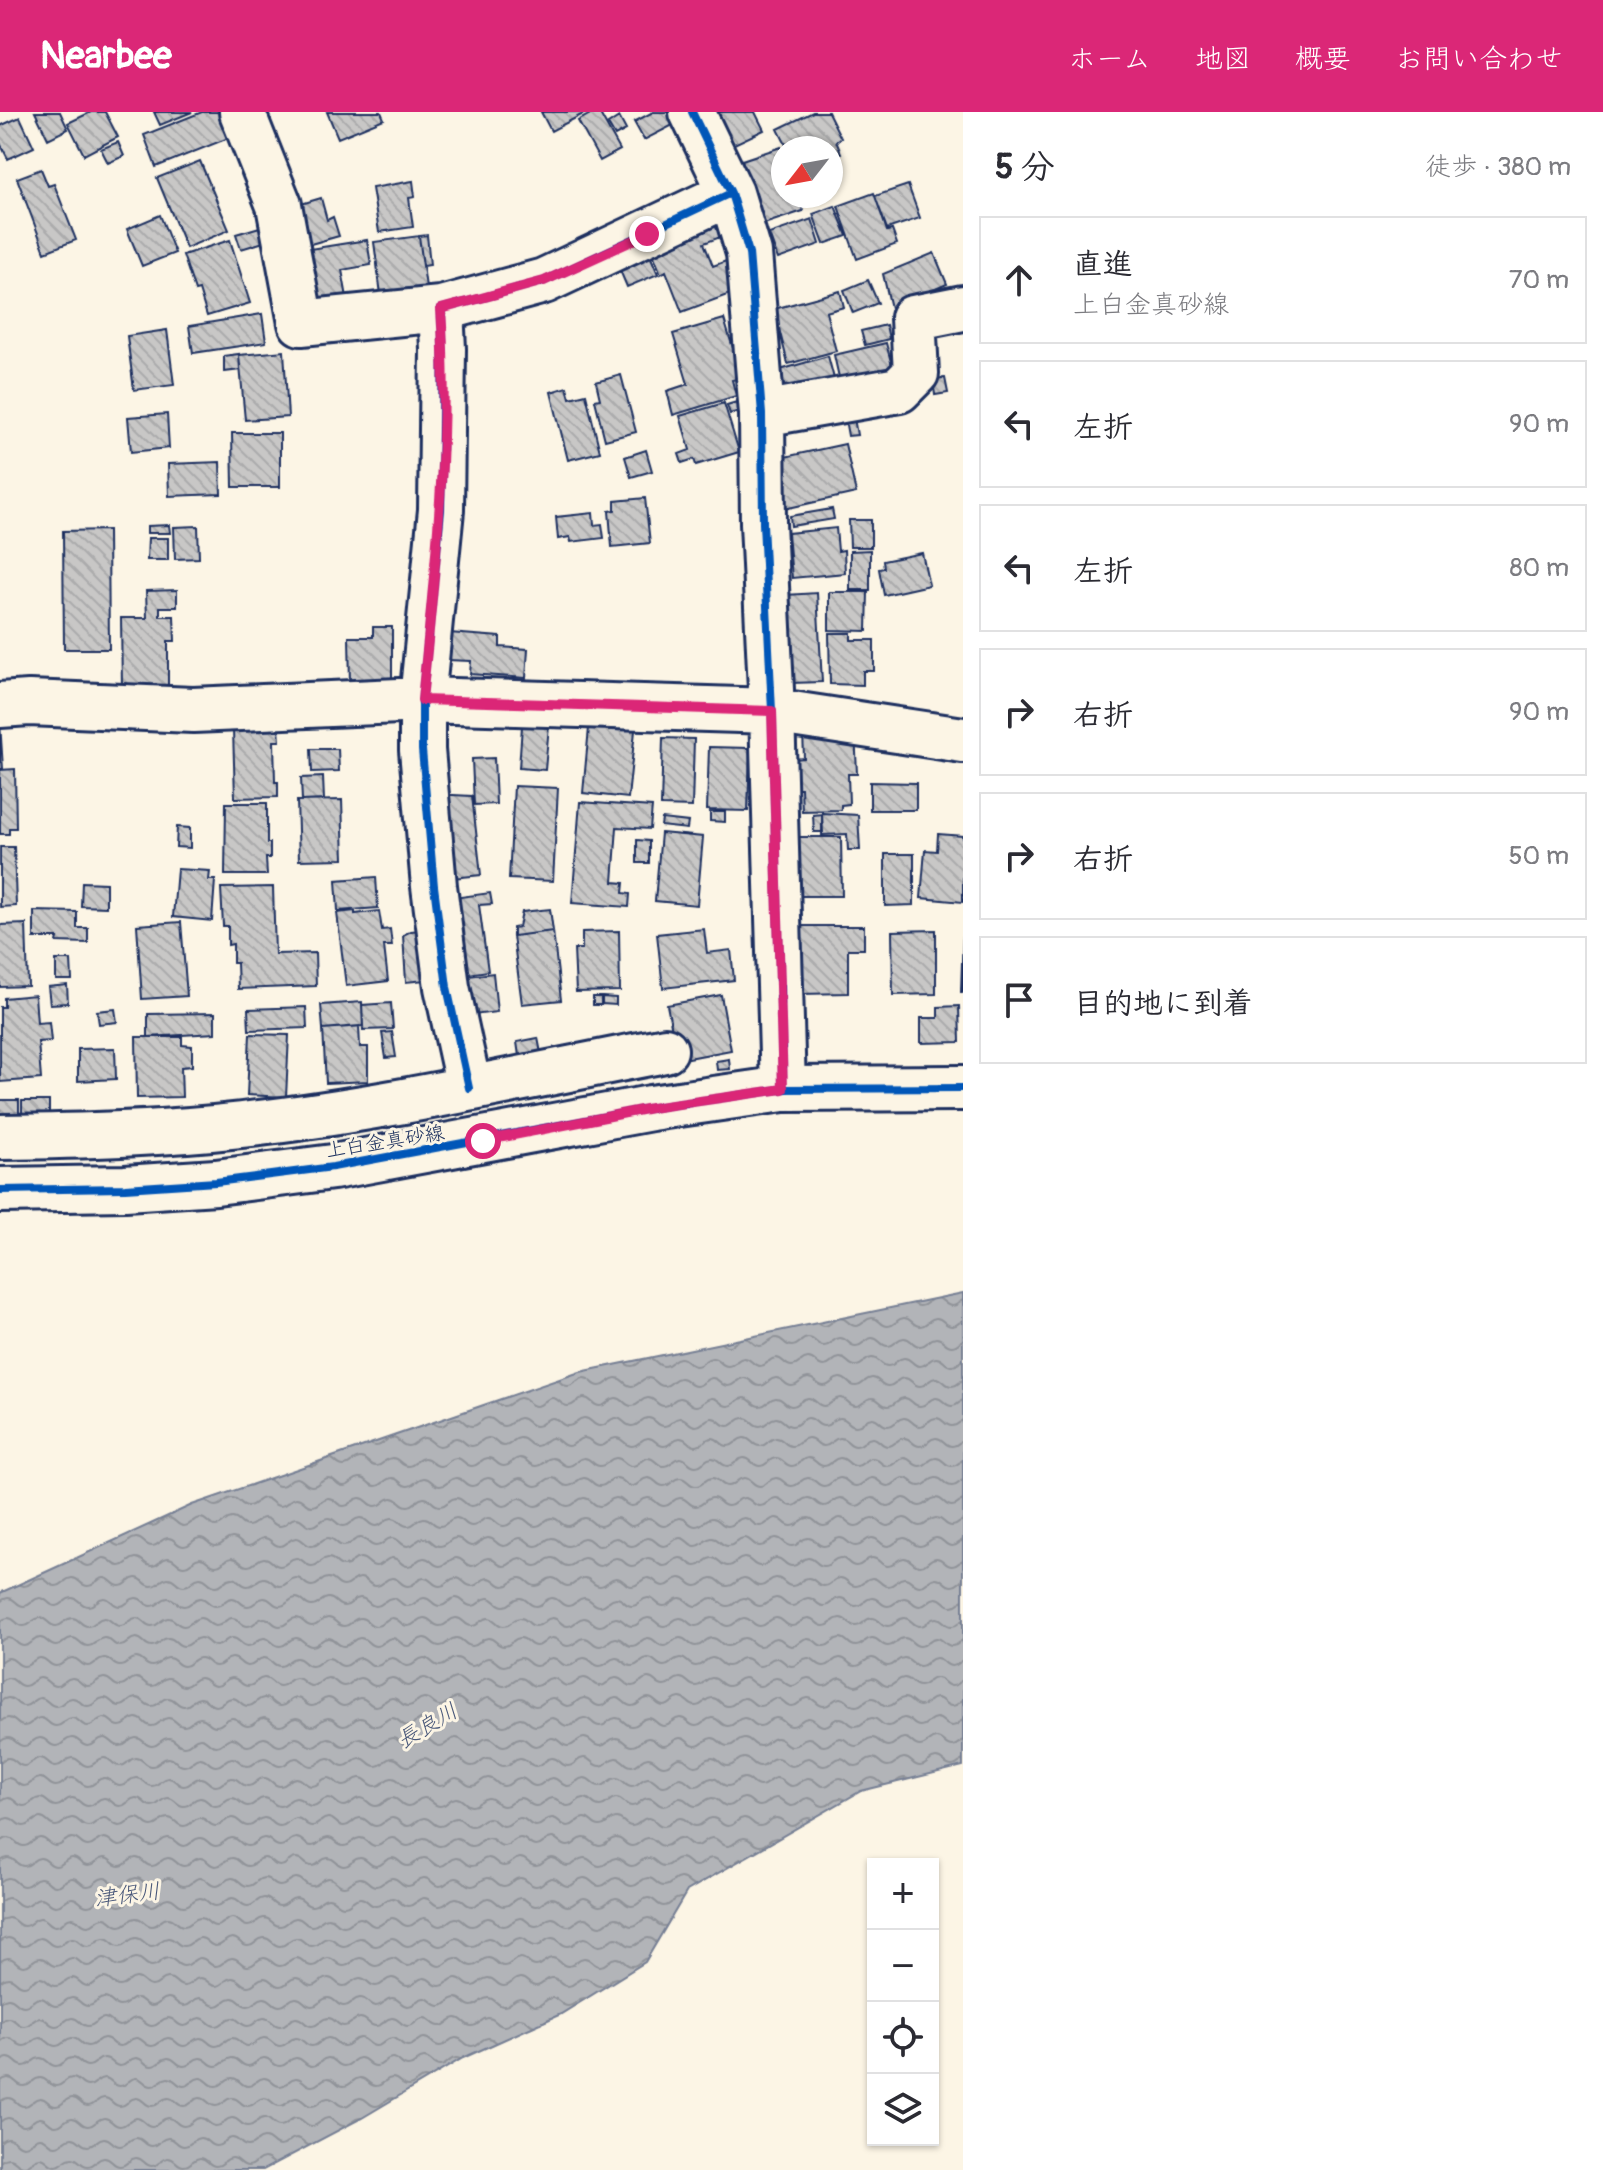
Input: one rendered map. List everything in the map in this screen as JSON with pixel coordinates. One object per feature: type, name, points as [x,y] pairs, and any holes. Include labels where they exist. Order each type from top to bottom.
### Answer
[{"type":"street","points":[[242,112],[279,205],[301,323],[441,309],[544,281],[731,193]]},
{"type":"street","points":[[692,112],[731,193],[749,253],[762,414],[783,1089]]},
{"type":"street","points":[[762,414],[899,390],[916,373],[913,318],[963,308]]},
{"type":"street","points":[[441,309],[441,510],[422,700],[422,750],[447,987],[469,1088]]},
{"type":"street","points":[[0,705],[29,703],[193,710],[422,700],[772,711],[963,740]]},
{"type":"street","points":[[0,1137],[118,1134],[240,1125],[325,1114],[665,1050]]},
{"type":"street","name":"上白金真砂線","points":[[0,1190],[125,1188],[216,1182],[303,1171],[483,1141],[651,1108],[783,1089],[963,1088]]},
{"type":"water","points":[[963,1293],[963,1766],[861,1791],[687,1891],[645,1962],[561,2014],[463,2058],[362,2118],[263,2170],[0,2170],[0,1593],[192,1505],[580,1372]]},
{"type":"building","points":[[35,112],[60,112],[68,129],[48,139]]},
{"type":"building","points":[[91,112],[105,112],[118,137],[84,155],[68,123]]},
{"type":"building","points":[[154,112],[192,112],[160,125]]},
{"type":"building","points":[[202,112],[227,112],[236,135],[156,167],[144,135]]},
{"type":"building","points":[[327,112],[381,112],[384,119],[338,138]]},
{"type":"building","points":[[541,112],[587,112],[551,131]]},
{"type":"building","points":[[599,112],[620,150],[600,161],[578,121]]},
{"type":"building","points":[[653,112],[672,112],[677,123],[644,140],[634,122]]},
{"type":"building","points":[[712,112],[755,112],[764,130],[728,147]]},
{"type":"building","points":[[813,112],[828,112],[840,136],[782,136],[778,129]]},
{"type":"building","points":[[20,117],[34,147],[8,159],[0,143],[0,126]]},
{"type":"building","points":[[619,117],[626,130],[615,136],[608,124]]},
{"type":"building","points":[[118,142],[124,156],[108,163],[101,149]]},
{"type":"building","points":[[771,150],[771,208],[802,208],[803,211],[764,224],[742,160]]},
{"type":"building","points":[[200,161],[229,230],[186,248],[157,178]]},
{"type":"building","points":[[41,169],[48,186],[54,184],[76,240],[45,252],[17,178]]},
{"type":"building","points":[[413,181],[415,197],[409,198],[413,227],[379,232],[372,188]]},
{"type":"building","points":[[908,185],[920,218],[887,229],[875,196]]},
{"type":"building","points":[[874,193],[887,231],[892,230],[897,244],[857,259],[839,208],[843,208],[843,204]]},
{"type":"building","points":[[321,198],[327,220],[333,217],[339,236],[300,247],[288,208]]},
{"type":"building","points":[[836,208],[847,236],[824,244],[813,214]]},
{"type":"building","points":[[160,215],[175,253],[142,266],[127,229]]},
{"type":"building","points":[[812,219],[820,244],[778,259],[769,234]]},
{"type":"building","points":[[721,221],[726,235],[704,243],[713,266],[726,261],[738,291],[682,312],[666,271],[661,274],[651,248]]},
{"type":"building","points":[[263,226],[267,241],[241,249],[236,234]]},
{"type":"building","points":[[427,235],[430,265],[423,266],[419,236]]},
{"type":"building","points":[[419,236],[427,295],[382,302],[374,242]]},
{"type":"building","points":[[230,240],[250,303],[207,316],[183,255]]},
{"type":"building","points":[[367,240],[371,265],[342,270],[348,303],[307,310],[297,251]]},
{"type":"building","points":[[934,253],[947,284],[891,308],[883,274]]},
{"type":"building","points":[[650,255],[658,274],[627,287],[619,268]]},
{"type":"building","points":[[868,280],[878,303],[853,313],[844,290]]},
{"type":"building","points":[[840,291],[844,307],[826,312],[836,351],[788,364],[774,309]]},
{"type":"building","points":[[262,314],[266,342],[193,353],[189,326]]},
{"type":"building","points":[[724,319],[742,378],[732,380],[736,396],[673,415],[667,391],[688,384],[673,334]]},
{"type":"building","points":[[886,325],[889,339],[865,345],[861,331]]},
{"type":"building","points":[[167,330],[174,385],[134,390],[127,336]]},
{"type":"building","points":[[886,343],[895,377],[842,391],[834,355]]},
{"type":"building","points":[[284,351],[288,417],[245,420],[239,355]]},
{"type":"building","points":[[239,354],[240,370],[224,372],[224,356]]},
{"type":"building","points":[[828,356],[837,390],[789,403],[780,370]]},
{"type":"building","points":[[621,375],[636,432],[605,440],[595,400],[600,399],[596,382]]},
{"type":"building","points":[[945,378],[948,393],[935,395],[933,379]]},
{"type":"building","points":[[567,387],[570,398],[586,394],[600,452],[568,460],[551,392]]},
{"type":"building","points":[[743,400],[745,409],[730,414],[727,405]]},
{"type":"building","points":[[724,403],[739,452],[696,465],[694,459],[682,463],[679,454],[690,450],[680,416]]},
{"type":"building","points":[[853,412],[857,435],[848,436],[844,414]]},
{"type":"building","points":[[167,414],[169,448],[131,452],[128,417]]},
{"type":"building","points":[[232,433],[280,433],[280,487],[233,487]]},
{"type":"building","points":[[845,444],[856,493],[784,509],[780,458]]},
{"type":"building","points":[[646,450],[652,471],[631,477],[625,457]]},
{"type":"building","points":[[220,462],[221,494],[169,496],[168,464]]},
{"type":"building","points":[[645,498],[650,543],[612,547],[609,511],[615,510],[615,501]]},
{"type":"building","points":[[832,509],[834,519],[791,526],[790,516]]},
{"type":"building","points":[[593,513],[594,525],[602,524],[604,538],[571,542],[570,537],[558,539],[556,517]]},
{"type":"building","points":[[849,520],[871,520],[871,547],[850,547]]},
{"type":"building","points":[[169,525],[170,533],[147,533],[147,526]]},
{"type":"building","points":[[198,526],[199,558],[175,559],[174,527]]},
{"type":"building","points":[[836,528],[838,551],[844,550],[845,573],[792,578],[788,533]]},
{"type":"building","points":[[108,530],[109,649],[64,649],[63,531]]},
{"type":"building","points":[[148,538],[168,538],[168,560],[147,560]]},
{"type":"building","points":[[870,550],[870,590],[850,590],[850,551]]},
{"type":"building","points":[[922,553],[929,585],[884,595],[879,569],[884,568],[883,561]]},
{"type":"building","points":[[177,590],[177,607],[160,607],[160,616],[174,616],[175,641],[168,641],[168,686],[122,687],[121,618],[147,618],[146,591]]},
{"type":"building","points":[[829,592],[868,592],[867,631],[829,630]]},
{"type":"building","points":[[817,593],[822,682],[791,683],[786,595]]},
{"type":"building","points":[[373,627],[392,627],[392,683],[350,684],[349,637],[373,637]]},
{"type":"building","points":[[449,633],[500,637],[500,647],[528,649],[526,678],[470,674],[471,661],[447,660]]},
{"type":"building","points":[[829,633],[851,633],[851,640],[874,640],[874,671],[863,671],[863,685],[830,684]]},
{"type":"building","points":[[523,712],[550,714],[545,770],[519,768]]},
{"type":"building","points":[[590,717],[636,721],[628,798],[583,793]]},
{"type":"building","points":[[0,722],[3,769],[0,769]]},
{"type":"building","points":[[279,728],[280,741],[274,741],[278,797],[235,798],[233,729]]},
{"type":"building","points":[[855,730],[857,774],[848,774],[849,804],[841,805],[841,810],[802,811],[801,788],[794,788],[793,759],[804,758],[803,732]]},
{"type":"building","points":[[663,738],[694,739],[692,807],[661,806]]},
{"type":"building","points":[[709,747],[750,748],[748,811],[707,810]]},
{"type":"building","points":[[311,749],[338,749],[339,771],[312,772]]},
{"type":"building","points":[[494,758],[496,804],[474,805],[472,759]]},
{"type":"building","points":[[15,769],[16,828],[9,828],[9,834],[0,834],[0,770]]},
{"type":"building","points":[[323,777],[324,800],[302,801],[301,778]]},
{"type":"building","points":[[870,782],[916,783],[916,810],[870,810]]},
{"type":"building","points":[[514,786],[558,788],[553,881],[509,879]]},
{"type":"building","points":[[433,794],[472,796],[481,875],[443,879]]},
{"type":"building","points":[[342,800],[344,859],[299,860],[297,801]]},
{"type":"building","points":[[580,802],[652,807],[650,829],[617,827],[613,882],[624,883],[623,893],[630,894],[629,907],[572,903]]},
{"type":"building","points":[[226,803],[267,803],[270,858],[266,858],[267,875],[225,875]]},
{"type":"building","points":[[710,812],[725,812],[725,822],[710,821]]},
{"type":"building","points":[[822,813],[858,815],[860,850],[848,850],[847,834],[822,835]]},
{"type":"building","points":[[822,814],[823,832],[814,832],[813,815]]},
{"type":"building","points":[[662,819],[688,822],[687,829],[661,826]]},
{"type":"building","points":[[177,827],[190,828],[190,848],[176,847]]},
{"type":"building","points":[[661,833],[703,837],[697,905],[655,901]]},
{"type":"building","points":[[938,834],[963,836],[963,902],[921,898],[925,850],[937,851]]},
{"type":"building","points":[[799,837],[841,837],[842,896],[800,896]]},
{"type":"building","points":[[637,840],[649,841],[649,863],[637,863]]},
{"type":"building","points":[[0,847],[14,847],[16,906],[0,907]]},
{"type":"building","points":[[885,854],[914,854],[914,905],[885,906]]},
{"type":"building","points":[[177,869],[210,871],[209,880],[215,880],[212,921],[173,917]]},
{"type":"building","points":[[376,877],[378,908],[338,911],[336,880]]},
{"type":"building","points":[[82,882],[106,883],[106,907],[81,906]]},
{"type":"building","points":[[273,887],[275,954],[315,953],[316,986],[238,989],[233,944],[228,945],[228,926],[223,926],[221,888]]},
{"type":"building","points":[[490,893],[492,904],[479,905],[488,971],[455,976],[445,899]]},
{"type":"building","points":[[550,909],[553,931],[513,936],[513,928],[519,927],[522,912]]},
{"type":"building","points":[[34,911],[77,912],[77,928],[88,928],[88,943],[34,938]]},
{"type":"building","points":[[355,911],[355,914],[379,911],[382,930],[390,929],[392,946],[384,946],[388,981],[346,986],[337,913]]},
{"type":"building","points":[[181,922],[187,996],[142,999],[137,925]]},
{"type":"building","points":[[26,924],[28,986],[0,987],[0,925]]},
{"type":"building","points":[[800,926],[864,926],[864,949],[848,949],[848,993],[801,994]]},
{"type":"building","points":[[430,929],[435,979],[406,982],[403,935]]},
{"type":"building","points":[[704,929],[707,953],[731,950],[734,980],[663,988],[657,934]]},
{"type":"building","points":[[936,930],[936,994],[893,995],[892,931]]},
{"type":"building","points":[[553,931],[561,1000],[522,1004],[513,936]]},
{"type":"building","points":[[619,931],[620,991],[576,992],[574,949],[582,949],[582,932]]},
{"type":"building","points":[[963,932],[963,992],[961,992]]},
{"type":"building","points":[[56,960],[71,960],[72,980],[56,980]]},
{"type":"building","points":[[493,973],[497,1012],[466,1016],[460,977]]},
{"type":"building","points":[[67,985],[68,1003],[50,1004],[48,987]]},
{"type":"building","points":[[35,995],[37,1023],[49,1022],[51,1041],[38,1042],[41,1079],[0,1082],[0,1007],[4,1007],[4,998]]},
{"type":"building","points":[[721,995],[731,1050],[678,1060],[667,1005]]},
{"type":"building","points":[[593,997],[601,997],[601,1005],[593,1005]]},
{"type":"building","points":[[602,997],[616,998],[616,1005],[602,1004]]},
{"type":"building","points":[[362,1002],[363,1026],[323,1029],[321,1005]]},
{"type":"building","points":[[391,1003],[393,1029],[363,1030],[362,1005]]},
{"type":"building","points":[[959,1006],[960,1042],[921,1043],[921,1018],[938,1018],[938,1007]]},
{"type":"building","points":[[306,1007],[307,1028],[249,1030],[248,1009]]},
{"type":"building","points":[[115,1009],[117,1022],[99,1024],[97,1011]]},
{"type":"building","points":[[215,1013],[215,1033],[148,1037],[148,1014]]},
{"type":"building","points":[[359,1026],[360,1047],[368,1047],[368,1081],[326,1083],[323,1029]]},
{"type":"building","points":[[392,1032],[396,1057],[386,1058],[382,1033]]},
{"type":"building","points":[[250,1034],[289,1035],[286,1097],[247,1095]]},
{"type":"building","points":[[136,1037],[182,1037],[182,1045],[192,1046],[192,1066],[181,1067],[182,1097],[137,1098]]},
{"type":"building","points":[[538,1038],[542,1058],[520,1063],[517,1042]]},
{"type":"building","points":[[115,1048],[116,1079],[78,1081],[78,1049]]},
{"type":"building","points":[[729,1059],[730,1069],[717,1070],[716,1061]]},
{"type":"building","points":[[0,1100],[19,1100],[19,1121],[0,1121]]},
{"type":"building","points":[[22,1101],[49,1101],[49,1121],[22,1121]]},
{"type":"cycle path","points":[[692,112],[731,193],[749,253],[762,414],[783,1089]]},
{"type":"cycle path","points":[[469,1088],[447,987],[422,750],[422,700],[441,510],[441,309],[544,281],[731,193]]},
{"type":"cycle path","points":[[0,1190],[125,1188],[216,1182],[333,1167],[651,1108],[783,1089],[963,1088]]},
{"type":"route","points":[[483,1141],[651,1108],[783,1089],[772,711],[422,700],[441,510],[441,309],[544,281],[647,234]]},
{"type":"water label","name":"長良川","points":[[427,1725]]},
{"type":"water label","name":"津保川","points":[[127,1894]]}]
